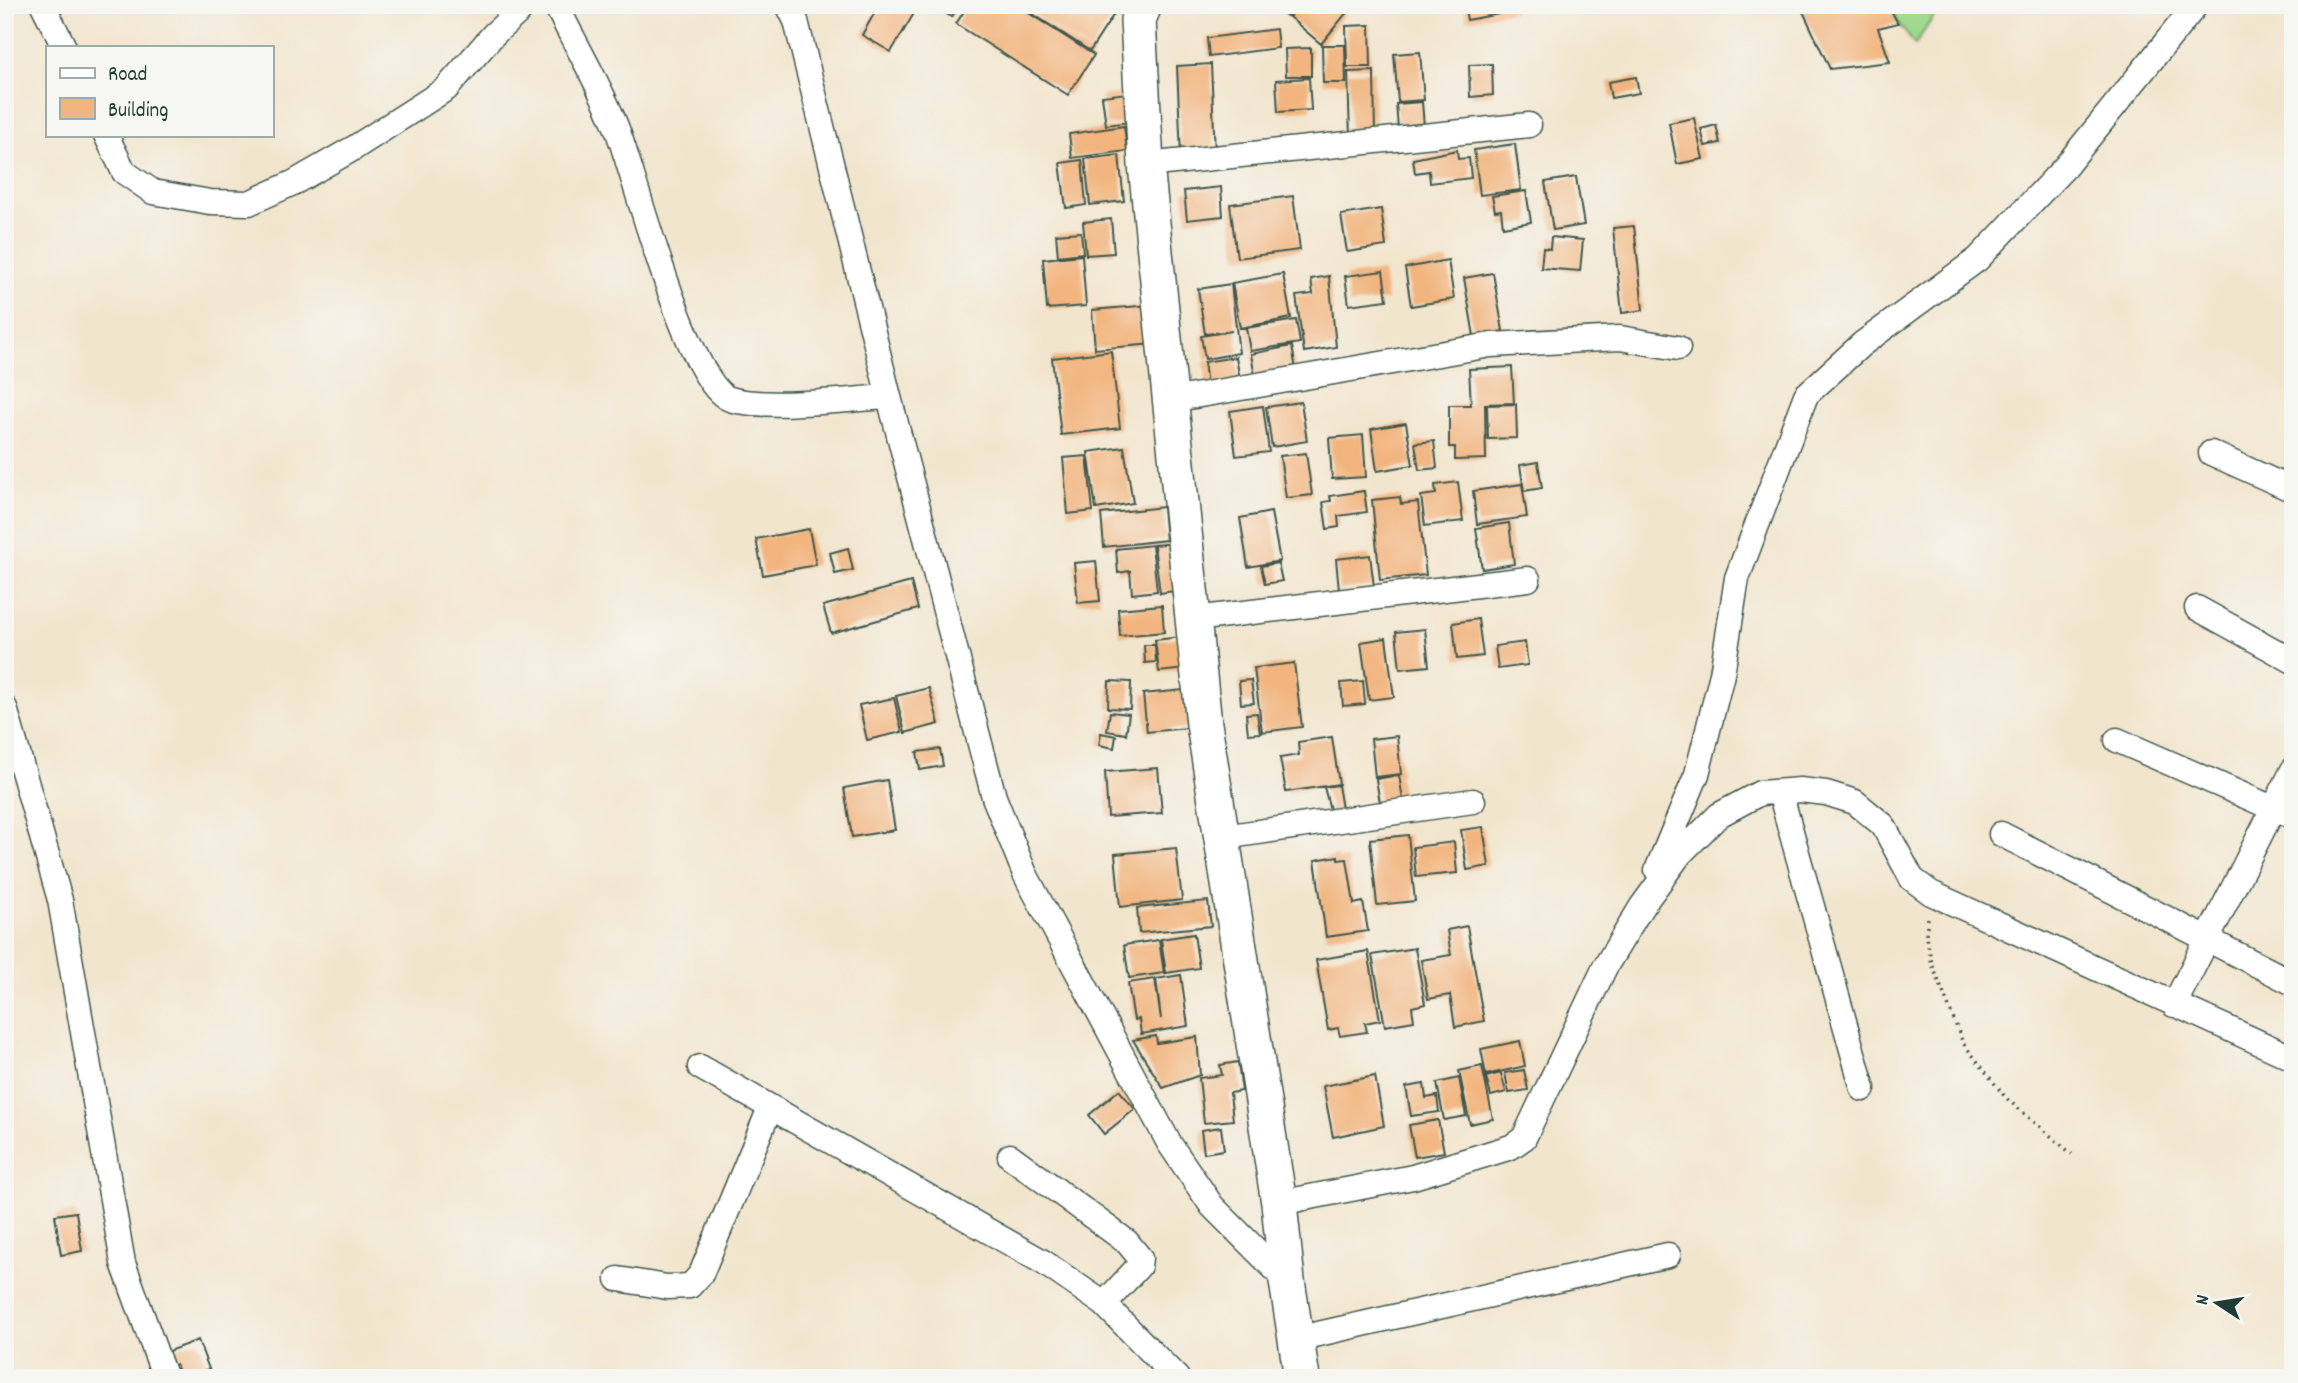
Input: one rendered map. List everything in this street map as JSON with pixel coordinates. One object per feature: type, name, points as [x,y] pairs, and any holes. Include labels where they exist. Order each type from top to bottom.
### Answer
[{"type":"street","points":[[43,5],[64,46]]},
{"type":"street","points":[[106,136],[124,172],[153,192],[210,202],[249,203],[342,155],[446,89],[494,34],[526,5]]},
{"type":"street","points":[[556,5],[616,127],[674,306],[707,380],[728,399],[758,403],[889,397]]},
{"type":"street","points":[[788,5],[796,21],[889,397],[994,797],[1025,874],[1169,1143],[1212,1206],[1287,1281]]},
{"type":"street","points":[[1144,5],[1138,20],[1146,165],[1204,723],[1279,1203],[1287,1281],[1302,1378]]},
{"type":"street","points":[[1642,906],[1697,774],[1722,674],[1737,578],[1806,395],[1862,344],[1978,259],[2066,167],[2196,5]]},
{"type":"street","points":[[1146,165],[1529,125]]},
{"type":"street","points":[[1171,400],[1491,345],[1620,338],[1678,348]]},
{"type":"street","points":[[2211,453],[2293,490]]},
{"type":"street","points":[[1194,619],[1528,579]]},
{"type":"street","points":[[2197,608],[2293,661]]},
{"type":"street","points":[[5,708],[61,900],[123,1263],[165,1378]]},
{"type":"street","points":[[2117,740],[2283,812]]},
{"type":"street","points":[[2174,1005],[2206,941],[2283,812],[2293,770]]},
{"type":"street","points":[[1780,792],[1863,1089]]},
{"type":"street","points":[[1279,1203],[1413,1178],[1511,1147],[1524,1138],[1605,967],[1642,906],[1680,854],[1719,815],[1760,793],[1826,793],[1855,802],[1883,825],[1912,879],[1931,893],[2293,1058]]},
{"type":"street","points":[[1223,837],[1473,800]]},
{"type":"street","points":[[2001,834],[2206,941],[2293,983]]},
{"type":"street","points":[[700,1067],[1043,1262],[1104,1304],[1177,1378]]},
{"type":"street","points":[[618,1279],[667,1287],[690,1286],[701,1274],[770,1108]]},
{"type":"street","points":[[1010,1156],[1127,1242],[1140,1258],[1139,1266],[1104,1304]]},
{"type":"street","points":[[1296,1339],[1668,1255]]},
{"type":"path","points":[[1931,893],[1926,934],[1932,964],[1963,1043],[2006,1098],[2072,1154]]},
{"type":"green space","points":[[1885,5],[1941,5],[1915,45]]},
{"type":"building","points":[[879,5],[919,5],[891,52],[862,35]]},
{"type":"building","points":[[931,5],[958,5],[952,17]]},
{"type":"building","points":[[968,5],[1016,5],[1094,55],[1068,95],[956,24]]},
{"type":"building","points":[[1019,5],[1101,5],[1114,14],[1090,51]]},
{"type":"building","points":[[1274,5],[1296,5],[1287,16]]},
{"type":"building","points":[[1299,5],[1353,5],[1321,44],[1289,17]]},
{"type":"building","points":[[1464,5],[1514,5],[1515,11],[1467,20]]},
{"type":"building","points":[[1800,5],[1888,5],[1898,23],[1878,28],[1890,62],[1830,69]]},
{"type":"building","points":[[1370,25],[1371,67],[1347,67],[1346,26]]},
{"type":"building","points":[[1276,29],[1278,48],[1209,57],[1207,38]]},
{"type":"building","points":[[1322,45],[1345,45],[1346,83],[1323,83]]},
{"type":"building","points":[[1311,48],[1311,76],[1286,76],[1285,49]]},
{"type":"building","points":[[1420,52],[1424,100],[1398,102],[1394,54]]},
{"type":"building","points":[[1211,64],[1215,153],[1181,155],[1177,66]]},
{"type":"building","points":[[1492,64],[1493,95],[1470,97],[1469,65]]},
{"type":"building","points":[[1374,71],[1375,137],[1350,138],[1348,72]]},
{"type":"building","points":[[1636,77],[1639,93],[1611,98],[1608,82]]},
{"type":"building","points":[[1309,78],[1311,110],[1278,112],[1276,80]]},
{"type":"building","points":[[1127,93],[1131,122],[1106,125],[1102,96]]},
{"type":"building","points":[[1422,102],[1424,126],[1398,128],[1396,104]]},
{"type":"building","points":[[1694,118],[1703,159],[1677,164],[1669,123]]},
{"type":"building","points":[[1716,125],[1720,143],[1705,146],[1701,129]]},
{"type":"building","points":[[1124,126],[1127,151],[1072,158],[1069,134]]},
{"type":"building","points":[[1515,144],[1521,190],[1480,195],[1474,150]]},
{"type":"building","points":[[1457,150],[1458,159],[1469,158],[1471,178],[1430,183],[1429,171],[1415,173],[1413,159]]},
{"type":"building","points":[[1119,155],[1124,201],[1090,205],[1085,159]]},
{"type":"building","points":[[1082,160],[1086,205],[1066,208],[1060,163]]},
{"type":"building","points":[[1576,177],[1584,225],[1553,230],[1545,182]]},
{"type":"building","points":[[1221,187],[1223,216],[1187,220],[1184,191]]},
{"type":"building","points":[[1526,191],[1531,222],[1503,227],[1501,210],[1495,211],[1492,196]]},
{"type":"building","points":[[1293,196],[1300,250],[1237,258],[1230,204]]},
{"type":"building","points":[[1381,209],[1386,246],[1347,252],[1341,215]]},
{"type":"building","points":[[1111,219],[1114,253],[1086,255],[1083,222]]},
{"type":"building","points":[[1634,226],[1643,310],[1622,313],[1613,228]]},
{"type":"building","points":[[1081,232],[1083,253],[1058,256],[1056,234]]},
{"type":"building","points":[[1551,237],[1583,240],[1580,271],[1541,268],[1543,248],[1550,249]]},
{"type":"building","points":[[1082,255],[1086,306],[1047,309],[1043,259]]},
{"type":"building","points":[[1448,260],[1454,299],[1411,306],[1405,268]]},
{"type":"building","points":[[1383,271],[1387,300],[1349,305],[1345,276]]},
{"type":"building","points":[[1493,273],[1503,331],[1474,336],[1464,278]]},
{"type":"building","points":[[1283,274],[1291,318],[1240,328],[1232,283]]},
{"type":"building","points":[[1329,276],[1336,347],[1304,352],[1296,296],[1313,294],[1311,279]]},
{"type":"building","points":[[1231,284],[1239,353],[1205,359],[1201,336],[1232,331],[1205,334],[1198,289]]},
{"type":"building","points":[[1151,305],[1154,344],[1095,349],[1092,310]]},
{"type":"building","points":[[1296,320],[1300,343],[1250,351],[1246,328]]},
{"type":"building","points":[[1292,346],[1296,370],[1255,378],[1251,354]]},
{"type":"building","points":[[1111,351],[1120,428],[1061,435],[1052,358]]},
{"type":"building","points":[[1236,357],[1240,380],[1207,385],[1204,362]]},
{"type":"building","points":[[1512,367],[1514,403],[1485,404],[1486,459],[1455,460],[1455,447],[1449,447],[1449,405],[1471,405],[1469,369]]},
{"type":"building","points":[[1301,402],[1307,441],[1272,447],[1266,407]]},
{"type":"building","points":[[1516,404],[1517,438],[1488,439],[1487,405]]},
{"type":"building","points":[[1263,406],[1269,452],[1236,456],[1230,411]]},
{"type":"building","points":[[1406,423],[1413,465],[1377,471],[1371,429]]},
{"type":"building","points":[[1363,435],[1366,477],[1332,479],[1329,438]]},
{"type":"building","points":[[1434,441],[1437,468],[1419,470],[1415,443]]},
{"type":"building","points":[[1124,447],[1133,503],[1096,509],[1088,452]]},
{"type":"building","points":[[1306,453],[1312,495],[1286,498],[1280,456]]},
{"type":"building","points":[[1087,456],[1093,511],[1068,514],[1063,458]]},
{"type":"building","points":[[1538,462],[1542,488],[1524,491],[1520,465]]},
{"type":"building","points":[[1458,482],[1463,521],[1425,526],[1421,496],[1436,494],[1435,485]]},
{"type":"building","points":[[1522,484],[1527,517],[1477,524],[1473,491]]},
{"type":"building","points":[[1364,491],[1367,512],[1338,516],[1339,527],[1327,529],[1323,502],[1331,501],[1330,496]]},
{"type":"building","points":[[1400,497],[1401,504],[1418,502],[1426,575],[1380,580],[1372,500]]},
{"type":"building","points":[[1163,507],[1166,540],[1104,547],[1101,514]]},
{"type":"building","points":[[1271,512],[1280,561],[1248,567],[1240,518]]},
{"type":"building","points":[[1509,523],[1514,564],[1482,569],[1476,528]]},
{"type":"building","points":[[809,529],[816,565],[763,575],[756,539]]},
{"type":"building","points":[[1174,543],[1181,590],[1160,593],[1154,545]]},
{"type":"building","points":[[1152,545],[1157,591],[1132,594],[1130,571],[1118,573],[1116,549]]},
{"type":"building","points":[[848,548],[853,570],[835,574],[830,553]]},
{"type":"building","points":[[1370,555],[1374,586],[1339,590],[1336,559]]},
{"type":"building","points":[[1096,561],[1100,601],[1078,603],[1074,563]]},
{"type":"building","points":[[1278,563],[1282,581],[1265,584],[1261,566]]},
{"type":"building","points":[[911,582],[918,609],[831,633],[823,606]]},
{"type":"building","points":[[1162,605],[1164,632],[1120,636],[1118,609]]},
{"type":"building","points":[[1478,619],[1483,656],[1457,659],[1453,623]]},
{"type":"building","points":[[1425,629],[1429,666],[1400,669],[1396,632]]},
{"type":"building","points":[[1190,636],[1194,668],[1159,672],[1155,640]]},
{"type":"building","points":[[1386,638],[1394,697],[1369,700],[1361,642]]},
{"type":"building","points":[[1525,642],[1528,665],[1498,669],[1495,646]]},
{"type":"building","points":[[1144,645],[1155,645],[1156,662],[1145,663]]},
{"type":"building","points":[[1294,663],[1302,727],[1262,732],[1254,668]]},
{"type":"building","points":[[1251,680],[1254,703],[1241,704],[1239,681]]},
{"type":"building","points":[[1109,681],[1131,682],[1130,709],[1108,708]]},
{"type":"building","points":[[1363,681],[1365,704],[1343,706],[1341,683]]},
{"type":"building","points":[[929,688],[939,724],[905,733],[896,696]]},
{"type":"building","points":[[1194,689],[1197,727],[1147,732],[1143,694]]},
{"type":"building","points":[[894,698],[902,732],[867,740],[859,705]]},
{"type":"building","points":[[1110,712],[1129,714],[1126,734],[1107,731]]},
{"type":"building","points":[[1257,713],[1260,733],[1248,734],[1246,714]]},
{"type":"building","points":[[1101,733],[1116,736],[1114,748],[1099,745]]},
{"type":"building","points":[[1397,736],[1401,774],[1375,777],[1371,739]]},
{"type":"building","points":[[1332,737],[1339,784],[1286,792],[1280,758],[1299,755],[1298,742]]},
{"type":"building","points":[[940,749],[943,766],[920,770],[917,752]]},
{"type":"building","points":[[1158,768],[1162,813],[1108,817],[1105,772]]},
{"type":"building","points":[[1399,775],[1403,800],[1380,803],[1376,779]]},
{"type":"building","points":[[887,780],[895,830],[852,837],[844,788]]},
{"type":"building","points":[[1338,785],[1343,815],[1332,817],[1324,787]]},
{"type":"building","points":[[1483,827],[1489,866],[1467,870],[1461,830]]},
{"type":"building","points":[[1408,835],[1415,901],[1377,905],[1370,839]]},
{"type":"building","points":[[1454,842],[1457,873],[1416,877],[1413,847]]},
{"type":"building","points":[[1176,848],[1182,900],[1120,907],[1115,854]]},
{"type":"building","points":[[1338,856],[1338,860],[1347,859],[1354,904],[1363,902],[1368,931],[1326,937],[1315,860]]},
{"type":"building","points":[[1208,901],[1211,926],[1139,933],[1137,908]]},
{"type":"building","points":[[1467,926],[1484,1021],[1455,1027],[1450,995],[1428,999],[1421,960],[1451,955],[1447,930]]},
{"type":"building","points":[[1194,934],[1199,968],[1166,973],[1161,939]]},
{"type":"building","points":[[1159,940],[1164,973],[1129,978],[1124,945]]},
{"type":"building","points":[[1415,948],[1425,1004],[1412,1007],[1414,1021],[1385,1026],[1372,955]]},
{"type":"building","points":[[1368,951],[1380,1020],[1365,1023],[1367,1032],[1340,1036],[1338,1028],[1328,1030],[1316,960]]},
{"type":"building","points":[[1181,975],[1188,1026],[1141,1034],[1139,1019],[1134,1020],[1128,983],[1155,979],[1161,1019],[1156,979]]},
{"type":"building","points":[[1156,1036],[1157,1043],[1197,1037],[1200,1075],[1163,1088],[1133,1040]]},
{"type":"building","points":[[1520,1041],[1525,1066],[1486,1075],[1481,1049]]},
{"type":"building","points":[[1238,1062],[1242,1091],[1230,1093],[1233,1120],[1204,1123],[1199,1078],[1222,1075],[1220,1065]]},
{"type":"building","points":[[1482,1066],[1493,1119],[1470,1124],[1459,1071]]},
{"type":"building","points":[[1524,1070],[1528,1090],[1509,1093],[1505,1073]]},
{"type":"building","points":[[1501,1073],[1506,1092],[1491,1096],[1486,1077]]},
{"type":"building","points":[[1375,1076],[1384,1126],[1333,1137],[1323,1086]]},
{"type":"building","points":[[1459,1078],[1466,1116],[1444,1120],[1437,1083]]},
{"type":"building","points":[[1424,1084],[1426,1098],[1437,1096],[1439,1112],[1411,1116],[1406,1087]]},
{"type":"building","points":[[1119,1090],[1135,1109],[1104,1134],[1089,1115]]},
{"type":"building","points":[[1438,1120],[1444,1152],[1415,1157],[1409,1125]]},
{"type":"building","points":[[1221,1127],[1224,1150],[1204,1153],[1201,1130]]},
{"type":"building","points":[[76,1212],[82,1251],[61,1255],[55,1215]]},
{"type":"building","points":[[198,1340],[209,1369],[181,1378],[176,1364],[168,1367],[163,1353]]}]
